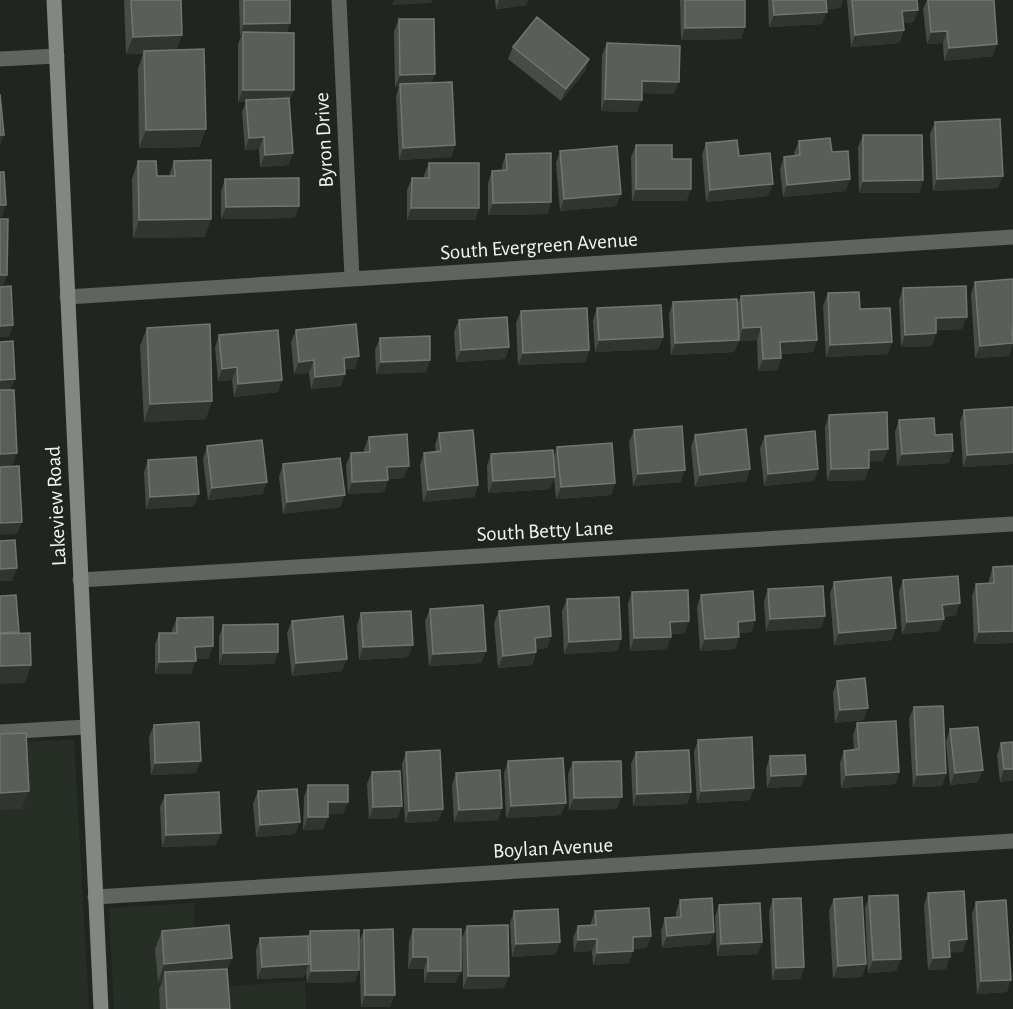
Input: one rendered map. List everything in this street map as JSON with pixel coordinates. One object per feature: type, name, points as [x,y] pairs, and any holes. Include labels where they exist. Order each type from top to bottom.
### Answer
[{"type":"street","name":"Lakeview Road","points":[[54,0],[86,727],[101,1009]]},
{"type":"street","name":"Byron Drive","points":[[339,0],[352,278]]},
{"type":"street","points":[[0,59],[57,56]]},
{"type":"street","name":"South Evergreen Avenue","points":[[67,297],[1013,237]]},
{"type":"street","name":"South Betty Lane","points":[[80,580],[1013,524]]},
{"type":"street","points":[[0,732],[86,727]]},
{"type":"street","name":"Boylan Avenue","points":[[95,897],[1013,841]]},
{"type":"shaded area","points":[[74,739],[89,1009],[0,1009],[0,744]]},
{"type":"shaded area","points":[[194,903],[196,988],[305,981],[306,1009],[114,1009],[109,908]]},
{"type":"building","points":[[131,0],[181,0],[182,35],[133,37]]},
{"type":"building","points":[[244,0],[290,0],[290,23],[244,24]]},
{"type":"building","points":[[685,0],[745,0],[745,27],[685,28]]},
{"type":"building","points":[[773,0],[826,0],[827,12],[774,15]]},
{"type":"building","points":[[852,0],[917,0],[918,10],[902,11],[904,30],[855,35]]},
{"type":"building","points":[[928,0],[994,0],[997,44],[949,48],[947,31],[931,32]]},
{"type":"building","points":[[537,17],[589,59],[566,89],[513,47]]},
{"type":"building","points":[[399,19],[434,19],[435,74],[400,75]]},
{"type":"building","points":[[243,32],[294,33],[294,90],[243,90]]},
{"type":"building","points":[[607,43],[680,46],[679,82],[642,81],[642,100],[605,99]]},
{"type":"building","points":[[204,49],[206,129],[146,130],[144,51]]},
{"type":"building","points":[[452,82],[455,145],[403,148],[400,84]]},
{"type":"building","points":[[0,94],[4,135],[0,135]]},
{"type":"building","points":[[289,98],[293,153],[265,155],[264,137],[249,138],[246,100]]},
{"type":"building","points":[[1000,119],[1003,176],[937,179],[935,122]]},
{"type":"building","points":[[863,135],[922,135],[923,180],[863,181]]},
{"type":"building","points":[[830,138],[832,152],[848,151],[850,179],[787,185],[784,157],[800,155],[799,141]]},
{"type":"building","points":[[737,140],[739,156],[770,153],[773,184],[710,190],[706,143]]},
{"type":"building","points":[[636,145],[672,145],[672,159],[691,159],[691,189],[636,189]]},
{"type":"building","points":[[617,146],[621,194],[564,199],[560,151]]},
{"type":"building","points":[[551,153],[551,202],[493,203],[492,171],[507,170],[506,154]]},
{"type":"building","points":[[211,160],[211,219],[139,220],[138,161],[156,161],[157,176],[175,176],[174,161]]},
{"type":"building","points":[[429,163],[479,163],[479,208],[411,208],[412,178],[429,178]]},
{"type":"building","points":[[0,172],[4,172],[6,205],[0,205]]},
{"type":"building","points":[[299,178],[299,206],[226,207],[225,179]]},
{"type":"building","points":[[0,219],[8,219],[7,275],[0,275]]},
{"type":"building","points":[[1013,279],[1013,343],[980,346],[975,282]]},
{"type":"building","points":[[11,286],[13,325],[0,326],[0,287]]},
{"type":"building","points":[[966,286],[967,317],[936,318],[936,333],[905,335],[903,288]]},
{"type":"building","points":[[814,292],[817,340],[780,342],[781,358],[763,359],[761,327],[743,328],[741,296]]},
{"type":"building","points":[[859,292],[860,309],[890,308],[892,342],[830,345],[828,293]]},
{"type":"building","points":[[737,299],[739,340],[675,343],[673,302]]},
{"type":"building","points":[[661,305],[663,337],[599,340],[597,308]]},
{"type":"building","points":[[587,308],[589,350],[523,353],[521,311]]},
{"type":"building","points":[[507,317],[509,347],[461,350],[459,320]]},
{"type":"building","points":[[210,324],[212,401],[150,404],[147,328]]},
{"type":"building","points":[[356,324],[359,356],[344,358],[345,374],[315,377],[314,360],[299,362],[296,330]]},
{"type":"building","points":[[278,330],[282,380],[238,384],[237,367],[222,369],[219,335]]},
{"type":"building","points":[[430,336],[430,360],[381,362],[380,338]]},
{"type":"building","points":[[13,341],[15,379],[0,380],[0,342]]},
{"type":"building","points":[[0,390],[14,390],[17,453],[0,454]]},
{"type":"building","points":[[1013,407],[1013,452],[967,455],[964,410]]},
{"type":"building","points":[[887,412],[888,449],[869,450],[869,468],[831,469],[829,415]]},
{"type":"building","points":[[934,418],[935,435],[952,434],[953,451],[902,454],[899,420]]},
{"type":"building","points":[[682,426],[685,470],[638,474],[634,430]]},
{"type":"building","points":[[746,429],[750,469],[700,475],[695,435]]},
{"type":"building","points":[[473,430],[478,485],[428,490],[424,453],[441,451],[439,433]]},
{"type":"building","points":[[815,431],[818,469],[768,474],[765,436]]},
{"type":"building","points":[[407,434],[409,466],[387,467],[388,480],[352,482],[351,453],[370,452],[369,437]]},
{"type":"building","points":[[262,440],[267,482],[212,488],[207,446]]},
{"type":"building","points":[[612,443],[615,483],[561,487],[557,447]]},
{"type":"building","points":[[553,450],[555,477],[493,481],[491,454]]},
{"type":"building","points":[[196,457],[199,494],[150,497],[148,460]]},
{"type":"building","points":[[340,458],[345,495],[287,502],[283,464]]},
{"type":"building","points":[[19,466],[22,522],[0,523],[0,467]]},
{"type":"building","points":[[15,540],[17,568],[0,569],[0,541]]},
{"type":"building","points":[[1013,566],[1013,631],[979,632],[976,584],[994,583],[993,567]]},
{"type":"building","points":[[958,576],[960,603],[942,605],[944,619],[907,622],[903,580]]},
{"type":"building","points":[[891,577],[896,628],[839,633],[834,582]]},
{"type":"building","points":[[823,586],[825,616],[770,619],[768,589]]},
{"type":"building","points":[[688,590],[689,621],[670,622],[671,637],[634,638],[632,592]]},
{"type":"building","points":[[753,591],[755,620],[738,622],[739,637],[705,639],[701,595]]},
{"type":"building","points":[[16,595],[19,632],[0,633],[0,596]]},
{"type":"building","points":[[619,597],[621,639],[569,642],[567,599]]},
{"type":"building","points":[[483,605],[486,651],[433,654],[430,609]]},
{"type":"building","points":[[549,606],[551,636],[535,638],[536,652],[503,656],[499,611]]},
{"type":"building","points":[[411,611],[413,645],[363,647],[361,613]]},
{"type":"building","points":[[343,616],[347,659],[296,663],[292,621]]},
{"type":"building","points":[[213,617],[213,646],[195,647],[196,661],[159,662],[159,633],[177,633],[177,618]]},
{"type":"building","points":[[278,624],[278,652],[223,653],[223,625]]},
{"type":"building","points":[[30,633],[31,665],[0,666],[0,634]]},
{"type":"building","points":[[865,678],[868,708],[840,710],[837,681]]},
{"type":"building","points":[[943,706],[946,773],[917,775],[914,707]]},
{"type":"building","points":[[896,721],[899,772],[846,775],[844,751],[859,749],[857,723]]},
{"type":"building","points":[[199,722],[201,761],[155,763],[154,725]]},
{"type":"building","points":[[978,727],[983,770],[955,773],[950,729]]},
{"type":"building","points":[[26,733],[29,791],[0,793],[0,734]]},
{"type":"building","points":[[752,737],[754,788],[701,791],[698,740]]},
{"type":"building","points":[[1013,742],[1013,769],[1004,769],[1001,743]]},
{"type":"building","points":[[440,750],[443,809],[409,811],[406,752]]},
{"type":"building","points":[[689,750],[691,792],[637,794],[636,752]]},
{"type":"building","points":[[805,755],[806,774],[771,776],[770,756]]},
{"type":"building","points":[[563,758],[566,803],[511,806],[508,761]]},
{"type":"building","points":[[621,761],[622,797],[574,798],[573,762]]},
{"type":"building","points":[[500,770],[502,808],[459,810],[456,773]]},
{"type":"building","points":[[400,771],[402,806],[373,807],[372,772]]},
{"type":"building","points":[[308,785],[348,785],[348,802],[328,802],[328,817],[308,817]]},
{"type":"building","points":[[297,789],[300,822],[260,825],[258,791]]},
{"type":"building","points":[[219,792],[221,833],[166,835],[165,795]]},
{"type":"building","points":[[964,891],[967,939],[949,941],[950,957],[933,958],[928,893]]},
{"type":"building","points":[[898,895],[901,959],[873,960],[869,896]]},
{"type":"building","points":[[862,897],[866,964],[838,966],[834,899]]},
{"type":"building","points":[[712,898],[714,932],[667,936],[665,918],[681,917],[680,900]]},
{"type":"building","points":[[801,898],[804,967],[776,968],[773,899]]},
{"type":"building","points":[[1006,900],[1011,980],[981,981],[976,902]]},
{"type":"building","points":[[760,903],[762,942],[721,944],[719,905]]},
{"type":"building","points":[[649,908],[651,936],[633,937],[633,951],[597,953],[597,939],[578,940],[578,926],[596,925],[595,911]]},
{"type":"building","points":[[558,909],[560,942],[516,944],[514,911]]},
{"type":"building","points":[[229,925],[232,958],[164,964],[162,931]]},
{"type":"building","points":[[508,925],[509,976],[468,976],[467,926]]},
{"type":"building","points":[[393,929],[395,995],[365,995],[364,930]]},
{"type":"building","points":[[413,929],[461,929],[461,971],[428,971],[428,957],[413,957]]},
{"type":"building","points":[[359,930],[359,970],[311,971],[310,931]]},
{"type":"building","points":[[308,936],[309,964],[262,967],[260,938]]},
{"type":"building","points":[[227,969],[230,1009],[167,1009],[165,972]]}]
